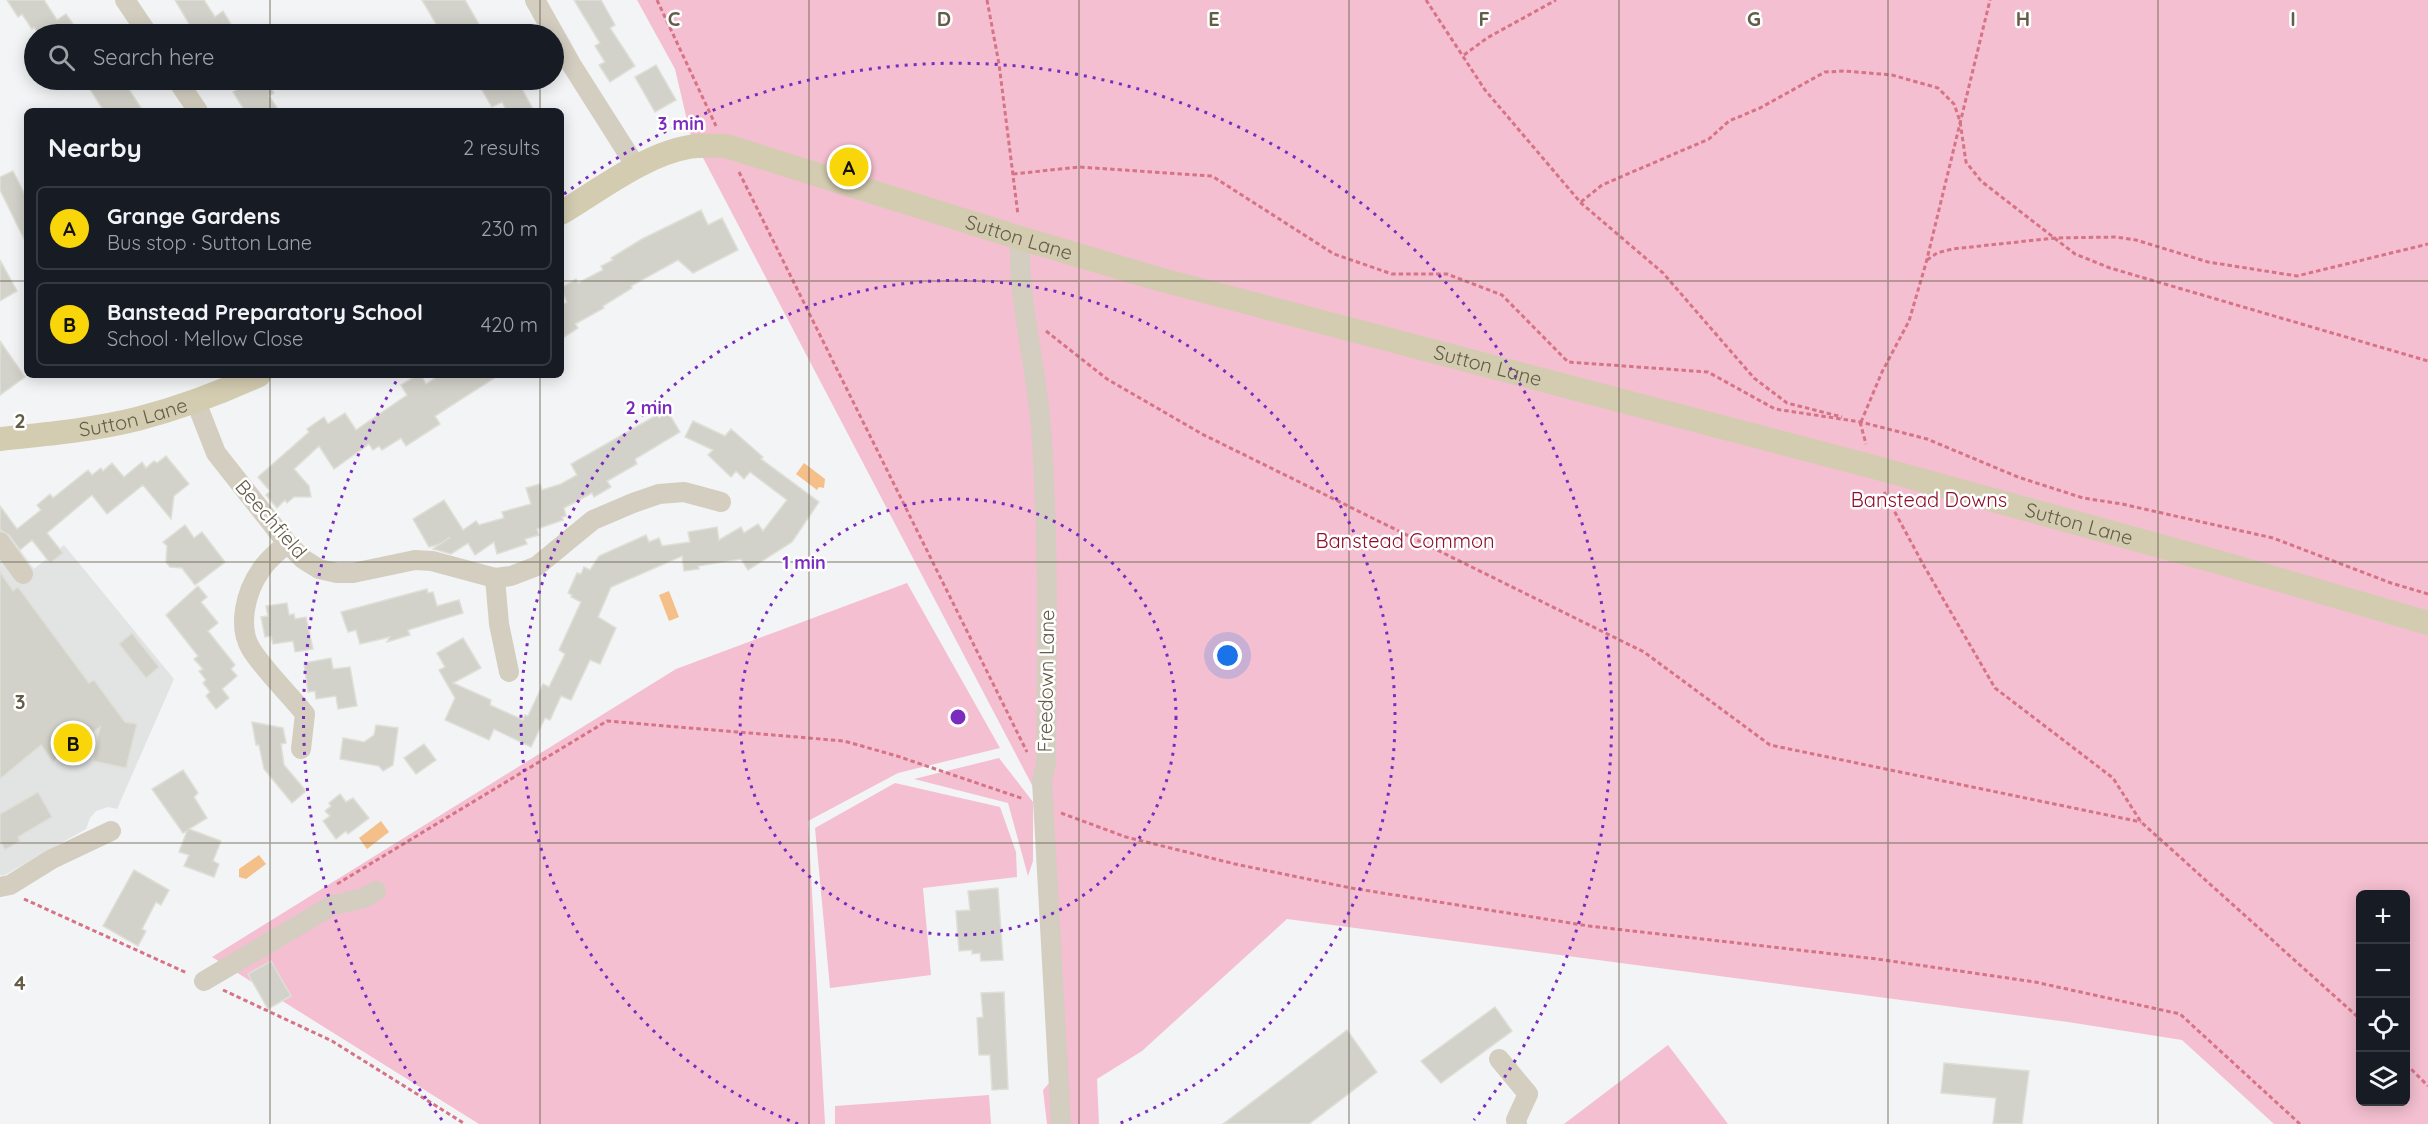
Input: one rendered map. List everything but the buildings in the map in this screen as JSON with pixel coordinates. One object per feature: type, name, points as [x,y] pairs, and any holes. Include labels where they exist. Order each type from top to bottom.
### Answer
[{"type":"main road","name":"Sutton Lane","points":[[564,211],[637,168],[673,151],[688,147],[726,146],[1162,280],[1870,466],[2218,562],[2428,623]]},
{"type":"main road","name":"Sutton Lane","points":[[0,439],[71,431],[136,419],[196,402],[252,378]]},
{"type":"street","points":[[125,0],[141,24]]},
{"type":"street","points":[[535,0],[548,24]]},
{"type":"street","points":[[564,52],[637,168]]},
{"type":"street","points":[[184,90],[196,108]]},
{"type":"street","name":"Freedown Lane","points":[[1020,238],[1019,275],[1041,425],[1048,550],[1046,764],[1042,781],[1061,1124]]},
{"type":"street","name":"Beechfield","points":[[196,402],[216,453],[287,543],[303,559],[319,569],[337,573],[353,573],[414,560],[432,561],[495,578],[525,572],[537,566],[593,520],[659,494],[684,492],[721,502]]},
{"type":"street","points":[[0,542],[23,574]]},
{"type":"street","points":[[287,543],[261,569],[253,585],[244,618],[245,635],[251,649],[305,714],[301,749]]},
{"type":"street","points":[[495,578],[499,624],[509,672]]},
{"type":"street","points":[[5,886],[52,859],[111,831]]},
{"type":"street","points":[[204,981],[333,906],[343,901],[363,898],[376,891]]},
{"type":"street","points":[[1499,1059],[1528,1094],[1516,1124]]},
{"type":"path","points":[[657,0],[726,146],[1042,781]]},
{"type":"path","points":[[987,0],[999,64],[1020,238]]},
{"type":"path","points":[[1426,0],[1485,90],[1581,202],[1663,273],[1754,378],[1787,403],[1926,439],[2018,477],[2083,498],[2122,504],[2273,538],[2391,583],[2428,594]]},
{"type":"path","points":[[1464,55],[1486,38],[1556,0]]},
{"type":"path","points":[[1990,0],[1927,260],[1909,321],[1882,372],[1861,422],[1870,466],[1924,566],[1995,688],[2113,778],[2141,822],[2356,1016]]},
{"type":"path","points":[[1581,202],[1602,185],[1708,139],[1729,121],[1760,108],[1825,72],[1845,71],[1892,75],[1938,87],[1954,104],[1960,121],[1966,162],[1980,181],[2075,254],[2110,268],[2428,361]]},
{"type":"path","points":[[1013,174],[1079,167],[1212,176],[1334,254],[1392,274],[1447,274],[1502,295],[1568,362],[1708,372],[1775,409],[1861,422]]},
{"type":"path","points":[[1927,260],[1937,253],[1952,249],[2055,238],[2116,237],[2136,240],[2208,262],[2297,276],[2428,244]]},
{"type":"path","points":[[1024,314],[1107,379],[1202,434],[1644,652],[1770,745],[2141,822]]},
{"type":"path","points":[[327,890],[607,720],[844,741],[897,756],[1126,837],[1235,864],[1351,888],[1589,926],[1877,959],[2035,982],[2180,1014],[2300,1124]]},
{"type":"path","points":[[5,886],[27,902],[333,1041],[465,1124]]},
{"type":"path","points":[[2410,1068],[2428,1086]]},
{"type":"shaded area","points":[[804,463],[825,479],[824,488],[819,487],[817,490],[796,474]]},
{"type":"shaded area","points":[[0,522],[34,569],[64,545],[174,679],[117,809],[108,807],[96,811],[90,818],[86,829],[3,876],[0,875]]},
{"type":"shaded area","points":[[669,591],[679,617],[669,621],[659,595]]},
{"type":"shaded area","points":[[381,821],[389,832],[367,849],[359,838]]},
{"type":"shaded area","points":[[259,855],[266,864],[246,879],[239,877],[239,869]]},
{"type":"green space","name":"Banstead Downs","points":[[637,0],[2428,0],[2428,1124],[2274,1124],[2182,1040],[2068,1022],[1287,919],[1142,1051],[1097,1079],[1099,1124],[1047,1124],[1043,1090],[1057,1074],[1043,806],[690,133],[675,69]]},
{"type":"green space","points":[[907,583],[1000,748],[898,773],[808,821],[825,1124],[479,1124],[212,957],[676,669]]},
{"type":"green space","points":[[999,758],[1033,802],[1033,861],[1028,876],[1008,803],[914,779]]},
{"type":"green space","points":[[895,783],[1000,807],[1016,852],[1017,877],[923,888],[931,975],[830,988],[815,828]]},
{"type":"green space","points":[[1668,1045],[1728,1124],[1564,1124]]},
{"type":"green space","points":[[989,1095],[991,1124],[835,1124],[835,1106]]},
{"type":"place","name":"Grange Gardens","points":[[849,167]]},
{"type":"place","name":"Banstead Preparatory School","points":[[73,743]]},
{"type":"park label","name":"Banstead Common","points":[[1405,541]]}]
